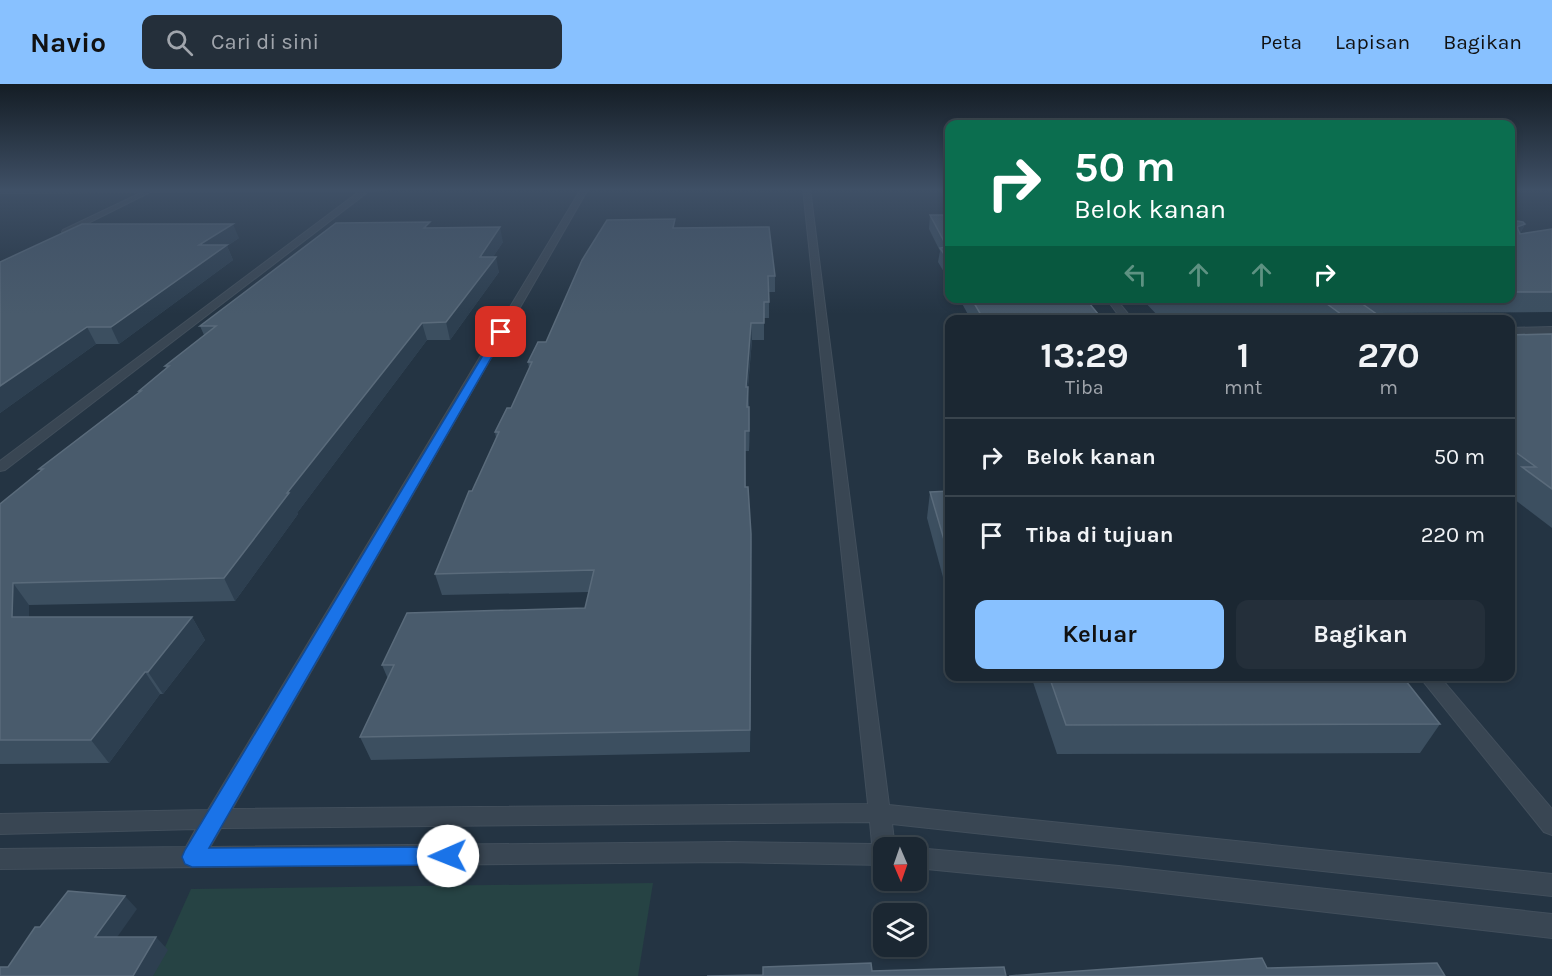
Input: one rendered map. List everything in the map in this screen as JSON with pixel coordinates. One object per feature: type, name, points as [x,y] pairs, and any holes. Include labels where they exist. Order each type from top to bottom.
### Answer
[{"type":"lane","points":[[61,234],[68,231]]},
{"type":"lane","points":[[0,467],[312,231]]},
{"type":"lane","points":[[192,857],[560,231]]},
{"type":"lane","points":[[811,231],[882,837]]},
{"type":"lane","points":[[1114,303],[1124,315]]},
{"type":"lane","points":[[1515,331],[1552,330]]},
{"type":"lane","points":[[1432,681],[1552,825]]},
{"type":"lane","points":[[0,824],[214,819],[877,813],[1552,885]]},
{"type":"lane","points":[[0,859],[729,852],[873,855]]},
{"type":"lane","points":[[927,859],[1119,877],[1552,926]]},
{"type":"green space","points":[[653,883],[638,976],[152,976],[191,889]]},
{"type":"building","points":[[68,231],[222,231],[199,245],[227,245],[111,327],[87,327],[0,386],[0,262]]},
{"type":"building","points":[[326,231],[498,231],[480,257],[496,257],[446,322],[422,323],[287,493],[289,493],[224,578],[13,583],[12,617],[192,617],[91,740],[0,740],[0,504],[43,469],[39,469],[141,391],[139,391],[169,366],[165,366],[216,326],[200,326]]},
{"type":"building","points":[[600,231],[769,231],[775,276],[768,276],[769,302],[764,302],[764,323],[751,323],[746,387],[748,387],[749,431],[745,431],[745,487],[748,487],[751,534],[750,730],[360,737],[394,665],[382,665],[407,613],[585,608],[594,570],[435,574],[469,491],[472,491],[499,432],[495,432],[507,408],[511,408],[532,362],[528,362],[538,342],[546,342],[582,260]]},
{"type":"building","points":[[938,231],[945,231],[945,243]]},
{"type":"building","points":[[1515,231],[1519,231],[1520,234],[1552,231],[1552,292],[1515,292]]},
{"type":"building","points":[[974,303],[1089,303],[1099,315],[981,315]]},
{"type":"building","points":[[1326,303],[1361,303],[1378,315],[1342,315]]},
{"type":"building","points":[[1552,334],[1552,489],[1522,467],[1536,467],[1515,452],[1515,335]]},
{"type":"building","points":[[945,491],[945,543],[930,492]]},
{"type":"building","points":[[1051,681],[1406,681],[1440,724],[1066,725]]},
{"type":"building","points":[[68,891],[125,896],[95,937],[156,937],[133,976],[0,976],[0,967],[8,967],[35,927],[40,927]]},
{"type":"building","points":[[1262,958],[1267,968],[1437,963],[1445,976],[1009,976]]},
{"type":"building","points":[[871,963],[872,971],[1004,967],[1006,976],[707,976],[763,975],[763,967]]},
{"type":"route","points":[[448,856],[192,857],[501,332]]}]
